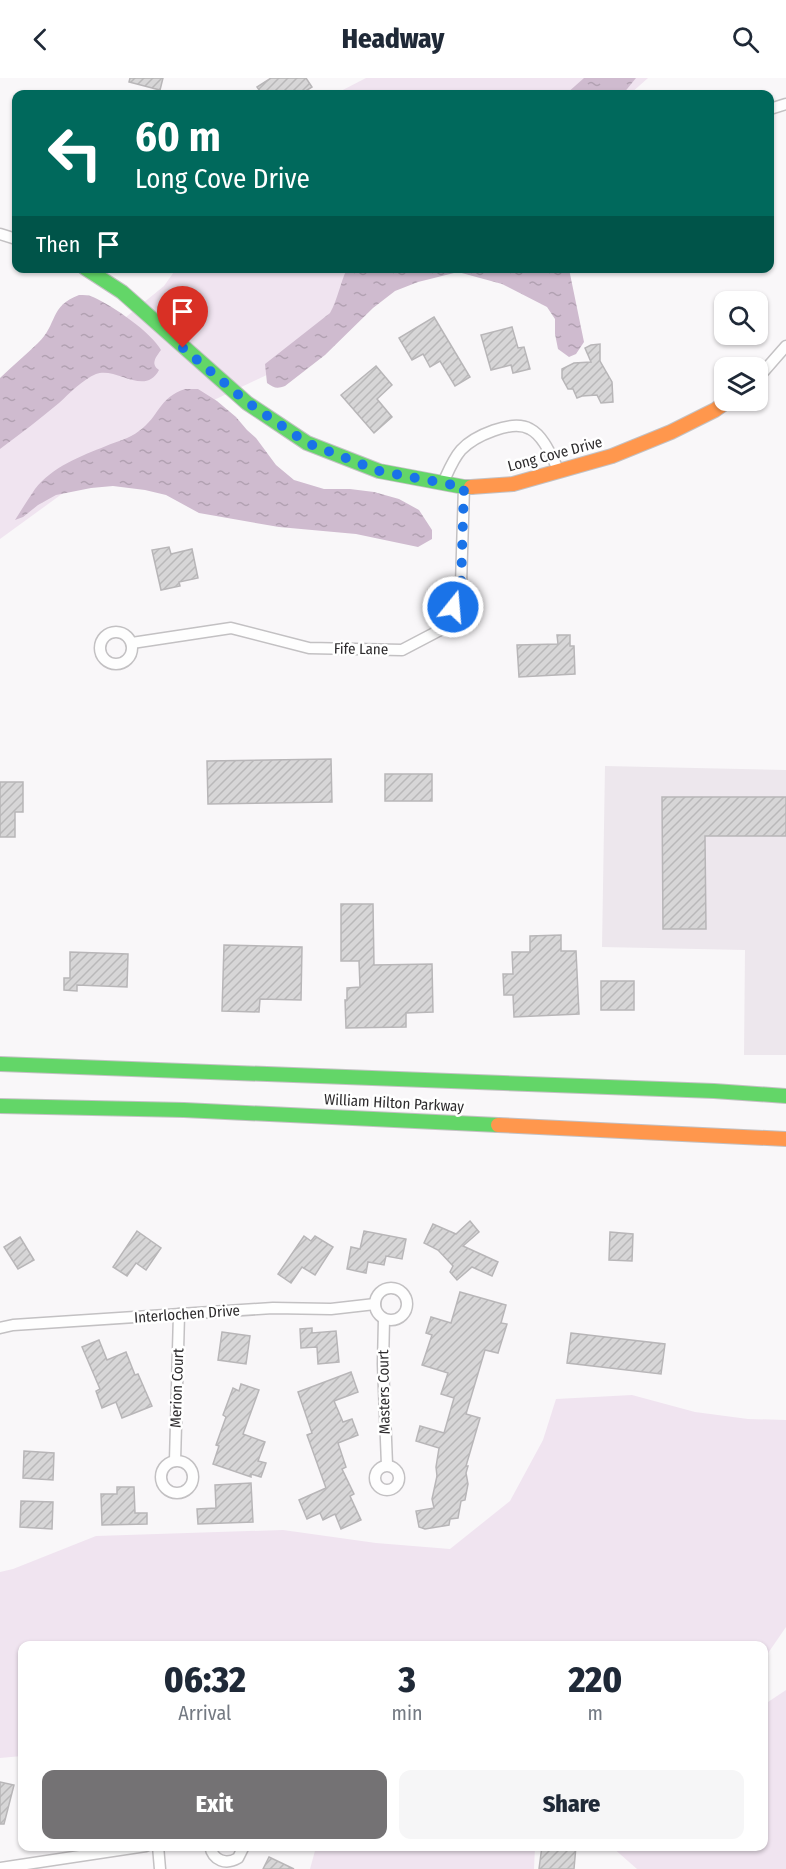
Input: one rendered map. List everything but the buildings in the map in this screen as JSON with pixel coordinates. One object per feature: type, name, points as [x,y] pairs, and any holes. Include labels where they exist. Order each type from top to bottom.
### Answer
[{"type":"main road","name":"Long Cove Drive","points":[[93,273],[122,292],[247,402],[307,443],[379,471],[464,487],[513,484],[612,456],[671,432],[714,410]]},
{"type":"main road","name":"William Hilton Parkway","points":[[0,1064],[705,1090],[786,1096]]},
{"type":"main road","name":"William Hilton Parkway","points":[[0,1107],[184,1110],[786,1138]]},
{"type":"street","points":[[768,367],[786,346]]},
{"type":"street","points":[[443,483],[452,463],[462,449],[498,428],[518,426],[530,428],[550,453],[559,471]]},
{"type":"street","name":"Fife Lane","points":[[132,643],[231,628],[309,648],[402,650],[444,628],[461,585],[464,487]]},
{"type":"street","name":"Interlochen Drive","points":[[0,1328],[13,1325],[273,1308],[331,1309],[375,1304],[376,1298],[386,1289],[392,1288],[403,1294],[407,1305],[402,1316],[390,1321],[384,1319]]},
{"type":"street","points":[[375,1304],[379,1315],[384,1319]]},
{"type":"street","name":"Merion Court","points":[[175,1461],[179,1314]]},
{"type":"street","name":"Masters Court","points":[[384,1319],[383,1364],[387,1465]]},
{"type":"street","points":[[0,1868],[113,1851]]},
{"type":"street","points":[[158,1851],[160,1869]]},
{"type":"street","points":[[212,1851],[219,1861],[226,1862],[238,1858],[242,1851]]},
{"type":"shaded area","points":[[366,78],[648,78],[634,90],[343,90]]},
{"type":"shaded area","points":[[173,273],[405,273],[292,363],[193,410],[99,467],[0,539],[0,408],[50,379],[164,286]]},
{"type":"shaded area","points":[[605,766],[786,770],[786,1055],[744,1055],[745,950],[602,947]]},
{"type":"shaded area","points":[[632,1395],[695,1412],[748,1419],[786,1420],[786,1627],[768,1653],[768,1641],[18,1641],[18,1756],[0,1758],[0,1572],[96,1536],[283,1530],[376,1543],[450,1549],[510,1501],[543,1440],[556,1399]]},
{"type":"shaded area","points":[[786,1690],[786,1869],[637,1869],[617,1851],[768,1851],[768,1702]]},
{"type":"shaded area","points":[[315,1851],[535,1851],[534,1869],[310,1869]]},
{"type":"water","points":[[584,78],[636,78],[626,90],[570,90]]},
{"type":"water","points":[[346,273],[454,273],[418,282],[395,291],[373,308],[325,355],[285,386],[278,388],[269,385],[265,364],[330,313]]},
{"type":"water","points":[[462,273],[570,273],[584,342],[576,354],[569,357],[558,349],[555,319],[547,307],[502,284]]},
{"type":"water","points":[[79,295],[91,296],[110,306],[149,336],[161,350],[154,363],[159,370],[153,378],[146,381],[112,374],[96,374],[76,387],[45,415],[0,449],[0,378],[44,336],[63,304]]},
{"type":"water","points":[[185,389],[198,389],[217,401],[236,417],[256,438],[276,465],[294,480],[324,489],[374,492],[399,499],[419,510],[432,530],[432,539],[418,547],[356,534],[279,527],[199,513],[166,495],[113,486],[56,495],[15,520],[35,489],[50,474],[77,458],[135,434],[146,425],[169,397]]},
{"type":"traffic: fast","points":[[93,273],[122,292],[247,403],[307,443],[379,471],[471,487]]},
{"type":"traffic: fast","points":[[0,1064],[714,1091],[786,1096]]},
{"type":"traffic: fast","points":[[0,1106],[184,1110],[498,1125]]},
{"type":"traffic: slow","points":[[471,487],[513,484],[612,456],[671,432],[714,410]]},
{"type":"traffic: slow","points":[[498,1125],[786,1139]]},
{"type":"route","points":[[183,348],[247,402],[307,443],[379,471],[464,487],[461,585],[453,607]]}]
